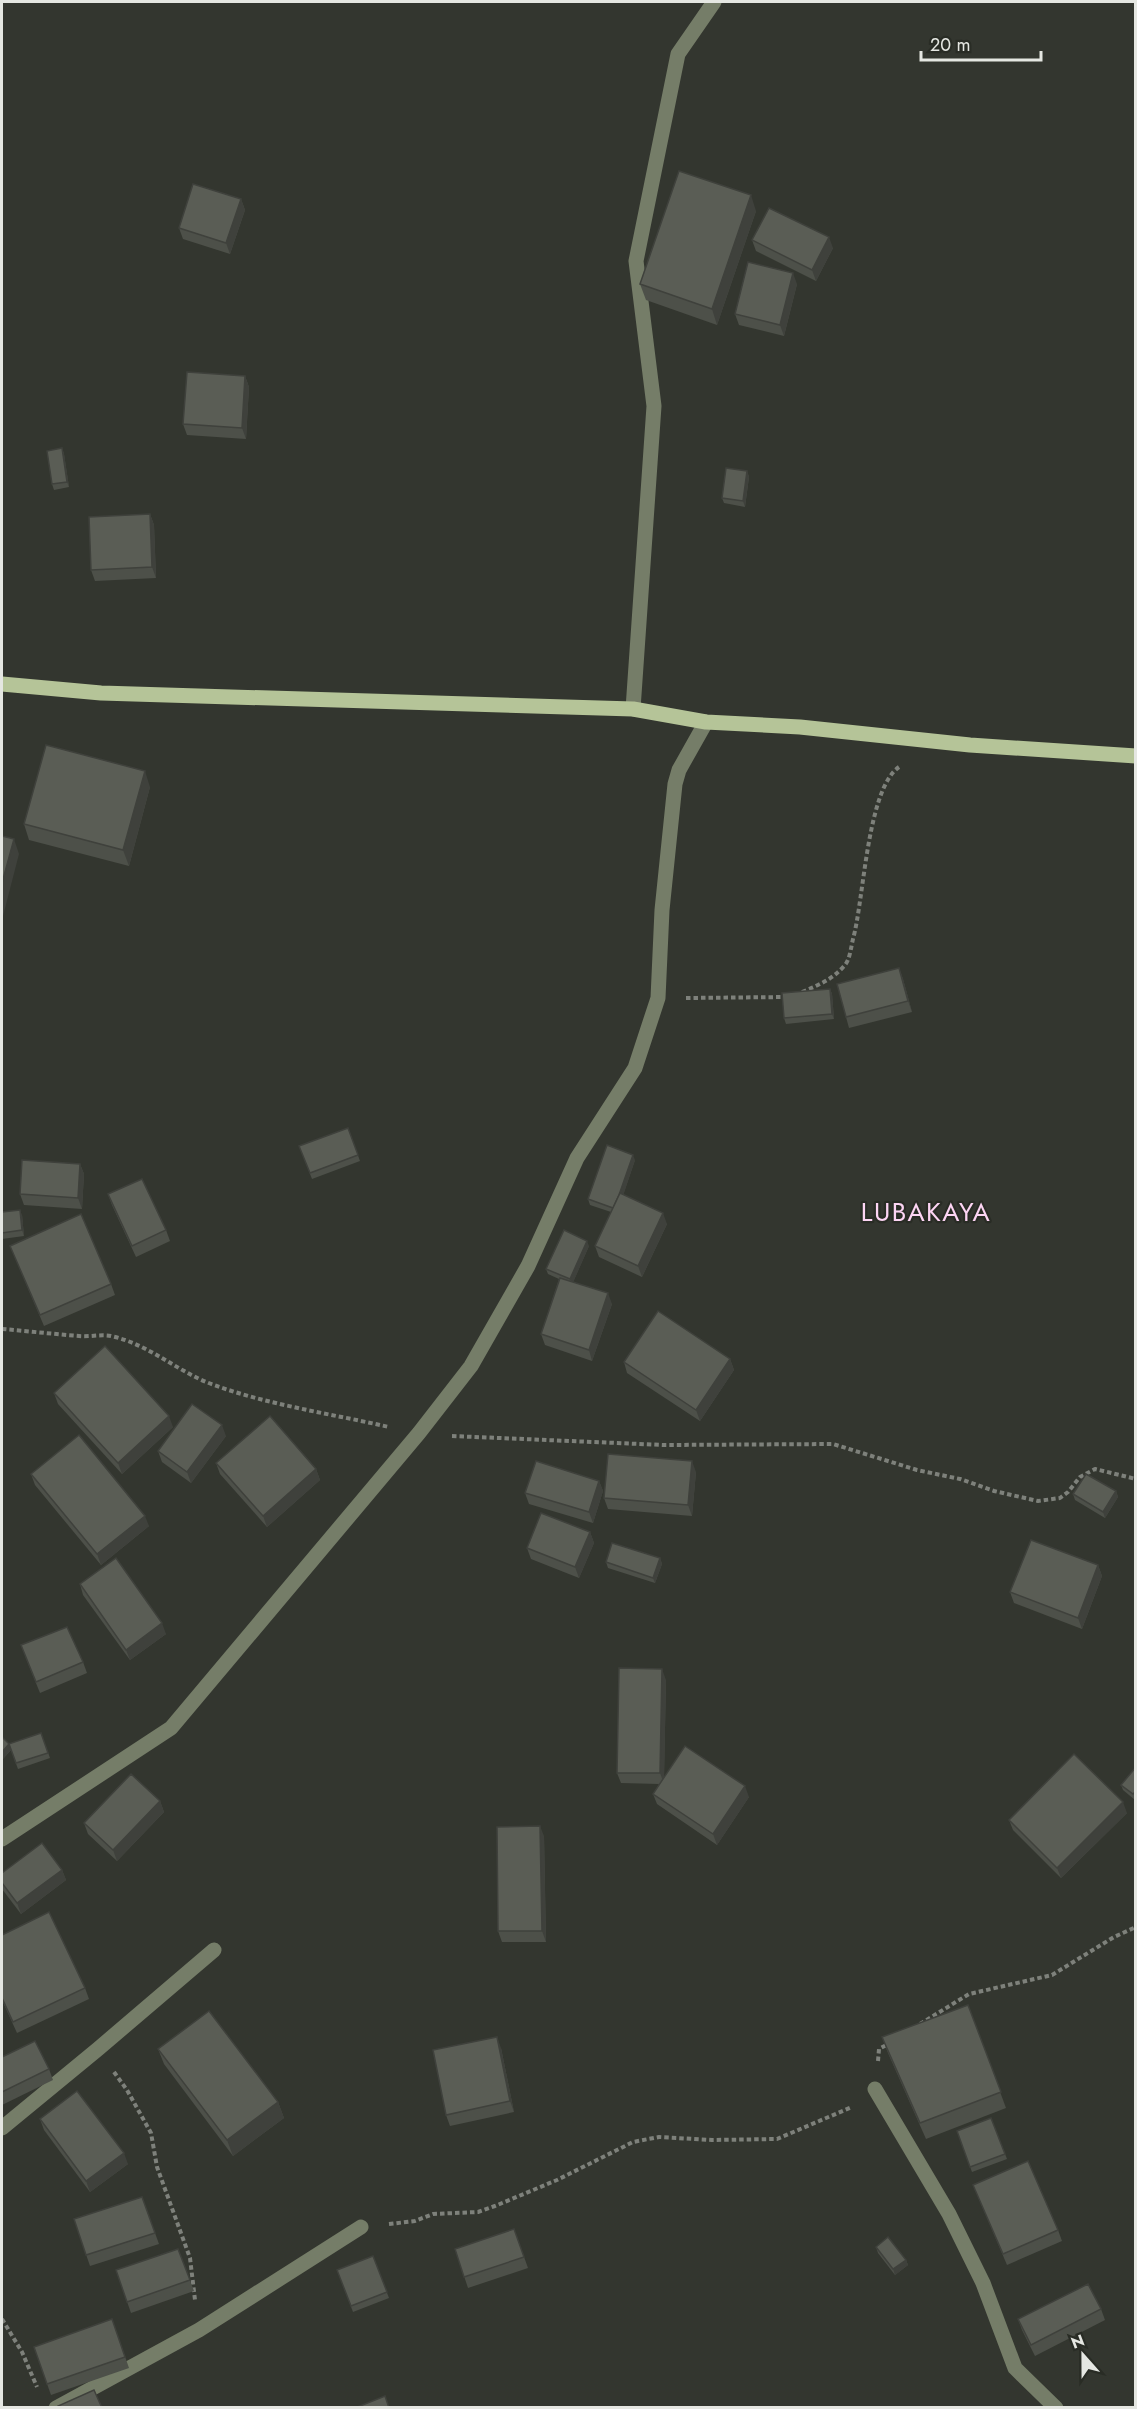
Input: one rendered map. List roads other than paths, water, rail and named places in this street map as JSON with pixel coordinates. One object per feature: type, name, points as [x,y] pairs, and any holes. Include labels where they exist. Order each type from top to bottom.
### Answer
[{"type":"main road","points":[[2,684],[101,693],[633,709],[706,722],[800,727],[970,745],[1136,756]]},
{"type":"street","points":[[633,709],[654,406],[636,261],[678,54],[714,2]]},
{"type":"street","points":[[2,1839],[171,1728],[419,1433],[471,1366],[528,1266],[578,1158],[628,1081],[658,998],[662,910],[675,784],[679,770],[706,722]]},
{"type":"street","points":[[2,2128],[214,1950]]},
{"type":"street","points":[[875,2089],[950,2214],[983,2283],[1015,2368],[1056,2408]]},
{"type":"street","points":[[56,2408],[199,2330],[361,2227]]},
{"type":"district","name":"LUBAKAYA","points":[[926,1212]]}]
